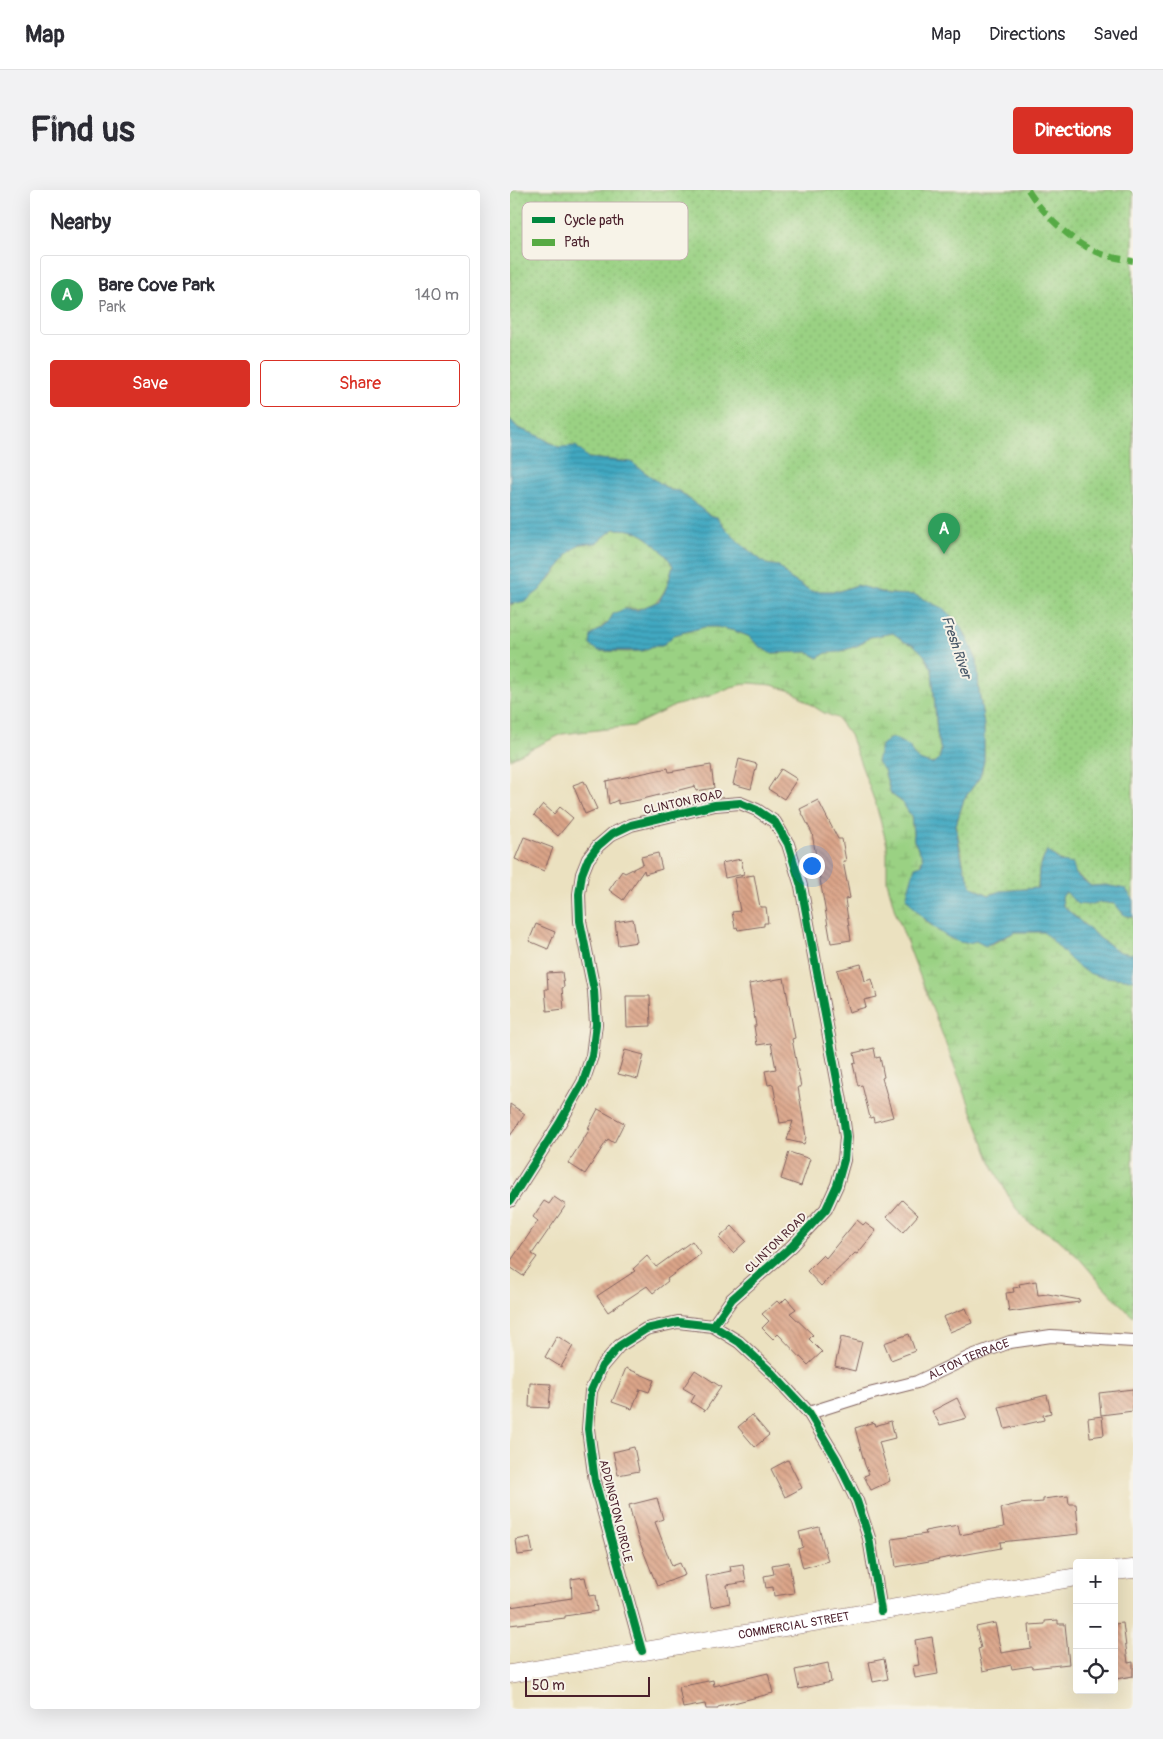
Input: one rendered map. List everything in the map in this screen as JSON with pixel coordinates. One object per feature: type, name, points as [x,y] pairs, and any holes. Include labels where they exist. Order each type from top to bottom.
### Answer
[{"type":"main road","points":[[1118,1571],[1133,1569]]},
{"type":"main road","name":"COMMERCIAL STREET","points":[[510,1674],[1073,1578]]},
{"type":"street","name":"CLINTON ROAD","points":[[510,1201],[564,1116],[583,1082],[592,1056],[596,1024],[594,990],[580,921],[579,894],[582,874],[588,859],[598,846],[612,834],[631,825],[715,805],[740,803],[758,810],[775,822],[788,844],[800,886],[841,1101],[846,1137],[844,1160],[837,1185],[826,1209],[792,1246],[732,1299],[713,1326]]},
{"type":"street","name":"ADDINGTON CIRCLE","points":[[642,1651],[595,1481],[588,1429],[591,1391],[602,1366],[619,1346],[646,1329],[678,1322],[713,1326],[739,1342],[772,1373],[809,1413],[836,1458],[857,1502],[869,1538],[881,1610]]},
{"type":"street","name":"ALTON TERRACE","points":[[809,1413],[869,1394],[917,1382],[972,1356],[1010,1342],[1051,1336],[1133,1341]]},
{"type":"green space","points":[[510,190],[1133,190],[1133,900],[1131,897],[1106,885],[1091,886],[1047,850],[1039,870],[1038,888],[1000,891],[989,895],[972,887],[964,867],[956,825],[964,799],[980,777],[984,761],[984,726],[977,660],[962,628],[915,595],[888,594],[857,585],[840,591],[811,591],[788,577],[779,566],[766,564],[742,545],[717,517],[709,515],[679,491],[670,490],[631,462],[588,458],[576,446],[558,447],[539,436],[518,428],[510,419]]},
{"type":"green space","points":[[614,529],[630,530],[643,535],[660,549],[673,566],[667,585],[659,599],[645,607],[624,609],[591,636],[599,651],[642,651],[653,646],[662,646],[674,635],[704,627],[717,627],[748,636],[770,653],[808,652],[818,658],[826,653],[839,652],[859,645],[870,637],[893,633],[905,642],[914,645],[924,655],[932,669],[937,733],[941,751],[939,759],[931,764],[920,761],[912,754],[884,770],[891,794],[902,802],[911,816],[914,841],[923,858],[906,898],[929,924],[966,943],[976,941],[992,944],[1015,932],[1044,932],[1054,941],[1116,977],[1133,980],[1133,1317],[1079,1258],[1057,1238],[1028,1222],[1014,1206],[994,1169],[895,911],[887,881],[887,845],[876,805],[850,735],[837,718],[824,713],[794,692],[772,685],[750,683],[731,687],[710,696],[674,706],[633,726],[562,734],[510,759],[510,604],[512,605],[550,579],[568,554],[580,544],[596,543]]},
{"type":"green space","points":[[1066,892],[1088,905],[1100,902],[1115,904],[1124,915],[1133,917],[1133,954],[1119,952],[1098,937],[1063,906],[1062,897]]},
{"type":"water","name":"Fresh River","points":[[510,419],[518,428],[539,436],[558,447],[576,446],[588,458],[631,462],[670,490],[679,491],[709,515],[717,517],[742,545],[766,564],[779,566],[788,577],[811,591],[840,591],[857,585],[888,594],[915,595],[944,609],[962,628],[977,660],[984,726],[984,761],[980,777],[964,799],[956,825],[964,867],[972,887],[989,895],[1000,891],[1038,888],[1039,870],[1047,850],[1061,862],[1073,864],[1076,875],[1091,886],[1106,885],[1126,889],[1133,900],[1133,917],[1124,915],[1115,904],[1100,902],[1088,905],[1077,904],[1066,892],[1062,897],[1063,906],[1098,937],[1119,952],[1133,954],[1133,980],[1102,977],[1089,973],[1075,964],[1043,932],[1015,932],[985,946],[976,941],[965,943],[956,941],[932,926],[906,898],[915,867],[921,865],[923,858],[914,841],[911,816],[902,802],[891,794],[884,770],[877,762],[881,745],[892,737],[910,747],[913,754],[921,760],[932,764],[939,759],[941,751],[937,733],[932,669],[924,655],[914,645],[905,642],[893,633],[870,637],[859,645],[839,652],[826,653],[818,658],[808,652],[770,653],[748,636],[717,627],[704,627],[674,635],[662,646],[653,646],[642,651],[599,651],[590,645],[591,636],[608,623],[613,614],[624,609],[637,610],[659,601],[667,587],[673,566],[666,555],[649,539],[626,529],[614,529],[596,543],[580,544],[568,554],[540,590],[526,601],[510,604]]},
{"type":"building","points":[[739,759],[757,764],[751,789],[733,784]]},
{"type":"building","points":[[711,765],[714,788],[696,791],[695,786],[639,800],[618,804],[618,800],[609,804],[606,781],[668,768],[669,772]]},
{"type":"building","points":[[781,769],[797,779],[784,799],[768,789]]},
{"type":"building","points":[[584,781],[597,809],[585,814],[573,785]]},
{"type":"building","points":[[818,800],[838,839],[842,839],[846,861],[843,861],[850,898],[845,899],[851,940],[831,943],[812,833],[800,809]]},
{"type":"building","points":[[543,804],[554,814],[560,807],[573,818],[558,836],[534,815]]},
{"type":"building","points":[[524,837],[553,848],[544,871],[515,859]]},
{"type":"building","points":[[658,853],[662,869],[645,874],[644,870],[623,900],[609,890],[622,871],[625,873],[643,864],[641,857]]},
{"type":"building","points":[[741,859],[744,874],[725,878],[722,863]]},
{"type":"building","points":[[754,875],[760,907],[766,907],[768,923],[764,923],[764,926],[738,930],[737,927],[735,928],[732,912],[740,911],[734,878]]},
{"type":"building","points":[[633,919],[637,942],[618,945],[615,922]]},
{"type":"building","points":[[536,924],[555,932],[548,949],[529,941]]},
{"type":"building","points":[[861,964],[865,981],[872,979],[877,997],[864,1000],[866,1007],[849,1012],[837,970]]},
{"type":"building","points":[[562,972],[564,1009],[547,1011],[545,989],[548,989],[547,973]]},
{"type":"building","points":[[784,978],[795,1038],[792,1039],[801,1087],[798,1087],[806,1137],[804,1144],[787,1140],[793,1121],[780,1123],[773,1084],[768,1085],[765,1071],[776,1069],[771,1043],[757,1045],[754,1026],[756,1026],[749,984]]},
{"type":"building","points":[[626,996],[650,996],[651,1026],[627,1027]]},
{"type":"building","points":[[874,1048],[876,1058],[880,1057],[884,1077],[882,1078],[893,1117],[874,1122],[873,1117],[870,1118],[862,1085],[858,1086],[853,1064],[856,1063],[854,1053]]},
{"type":"building","points":[[625,1050],[644,1055],[638,1079],[618,1074]]},
{"type":"building","points":[[510,1104],[525,1114],[510,1136]]},
{"type":"building","points":[[598,1109],[624,1123],[614,1143],[608,1139],[585,1174],[568,1163],[590,1129],[588,1128]]},
{"type":"building","points":[[789,1152],[810,1159],[801,1186],[781,1179]]},
{"type":"building","points":[[554,1197],[566,1205],[532,1254],[537,1257],[523,1276],[510,1267],[510,1262],[538,1221],[533,1217],[544,1201],[549,1204]]},
{"type":"building","points":[[902,1200],[918,1215],[903,1232],[887,1217]]},
{"type":"building","points":[[857,1220],[876,1231],[857,1254],[855,1253],[821,1286],[807,1271],[823,1255],[826,1258]]},
{"type":"building","points":[[732,1226],[746,1241],[733,1253],[719,1238]]},
{"type":"building","points":[[692,1241],[701,1254],[667,1279],[668,1281],[653,1293],[647,1286],[608,1312],[597,1296],[635,1271],[633,1269],[647,1256],[656,1267]]},
{"type":"building","points":[[1036,1281],[1038,1295],[1048,1294],[1080,1300],[1079,1302],[1009,1312],[1006,1293],[1014,1292],[1013,1288],[1020,1287],[1019,1284]]},
{"type":"building","points":[[786,1298],[796,1309],[790,1313],[813,1335],[809,1339],[822,1352],[808,1365],[778,1334],[773,1339],[762,1328],[769,1321],[762,1314],[777,1301],[780,1304]]},
{"type":"building","points":[[966,1308],[972,1323],[950,1332],[943,1317]]},
{"type":"building","points":[[909,1334],[915,1351],[891,1360],[884,1343]]},
{"type":"building","points":[[557,1336],[573,1346],[561,1367],[545,1357]]},
{"type":"building","points":[[841,1337],[862,1342],[855,1371],[835,1366]]},
{"type":"building","points":[[626,1368],[654,1380],[649,1392],[640,1389],[632,1409],[612,1402]]},
{"type":"building","points":[[695,1370],[721,1387],[705,1411],[691,1402],[695,1395],[683,1388]]},
{"type":"building","points":[[530,1383],[551,1384],[549,1408],[529,1407]]},
{"type":"building","points":[[1133,1389],[1133,1411],[1101,1415],[1099,1393]]},
{"type":"building","points":[[1047,1395],[1051,1413],[1043,1415],[1044,1420],[1005,1429],[999,1407]]},
{"type":"building","points":[[957,1398],[967,1418],[940,1425],[932,1411]]},
{"type":"building","points":[[752,1415],[769,1435],[755,1447],[738,1427]]},
{"type":"building","points":[[1102,1416],[1104,1435],[1090,1437],[1088,1418]]},
{"type":"building","points":[[891,1421],[895,1438],[879,1442],[890,1481],[871,1490],[864,1476],[869,1474],[855,1428],[874,1422],[875,1426]]},
{"type":"building","points":[[634,1447],[639,1471],[618,1475],[613,1452]]},
{"type":"building","points":[[788,1460],[802,1488],[785,1497],[771,1469]]},
{"type":"building","points":[[1068,1496],[1069,1504],[1076,1504],[1079,1534],[1000,1542],[1001,1548],[896,1567],[892,1539],[926,1534],[925,1531],[958,1525],[960,1535],[1004,1527],[1001,1508]]},
{"type":"building","points":[[657,1498],[663,1519],[655,1522],[672,1566],[680,1563],[685,1575],[657,1586],[637,1535],[629,1505]]},
{"type":"building","points":[[819,1527],[828,1561],[803,1568],[798,1549],[803,1547],[799,1532]]},
{"type":"building","points":[[530,1537],[533,1553],[518,1555],[516,1540]]},
{"type":"building","points":[[789,1562],[794,1593],[774,1596],[773,1587],[766,1588],[764,1576],[774,1574],[772,1565]]},
{"type":"building","points":[[743,1564],[746,1582],[727,1585],[730,1603],[711,1607],[706,1576],[731,1571],[730,1566]]},
{"type":"building","points":[[585,1577],[589,1596],[595,1595],[597,1611],[565,1616],[565,1618],[510,1625],[510,1607],[572,1598],[571,1579]]},
{"type":"building","points":[[1058,1620],[1058,1624],[1065,1624],[1069,1664],[1012,1669],[1011,1665],[983,1671],[978,1649],[981,1648],[976,1627],[995,1623],[1001,1653],[1031,1648],[1029,1625],[1045,1624],[1045,1621]]},
{"type":"building","points":[[1123,1623],[1128,1663],[1133,1662],[1133,1676],[1118,1679],[1118,1649],[1118,1624]]},
{"type":"building","points":[[932,1637],[938,1674],[915,1678],[913,1666],[919,1665],[915,1640]]},
{"type":"building","points":[[884,1659],[888,1679],[873,1682],[869,1662]]},
{"type":"building","points":[[828,1663],[831,1682],[799,1689],[795,1670]]},
{"type":"building","points":[[768,1673],[773,1693],[718,1707],[718,1709],[706,1709],[705,1704],[683,1708],[679,1687],[713,1680],[714,1686]]},
{"type":"marked path","points":[[1028,190],[1050,218],[1079,242],[1103,254],[1133,261]]},
{"type":"cycle path","points":[[510,1201],[559,1124],[583,1082],[592,1056],[596,1024],[594,990],[580,921],[579,894],[582,874],[588,859],[598,846],[612,834],[631,825],[715,805],[740,803],[757,810],[775,822],[788,844],[801,886],[846,1137],[844,1160],[837,1185],[826,1209],[792,1246],[732,1299],[713,1326]]},
{"type":"cycle path","points":[[642,1651],[595,1481],[588,1429],[591,1391],[602,1366],[619,1346],[646,1329],[678,1322],[713,1326],[739,1342],[772,1373],[809,1413],[836,1458],[857,1501],[869,1538],[881,1611]]},
{"type":"place","name":"Bare Cove Park","points":[[944,554]]}]
